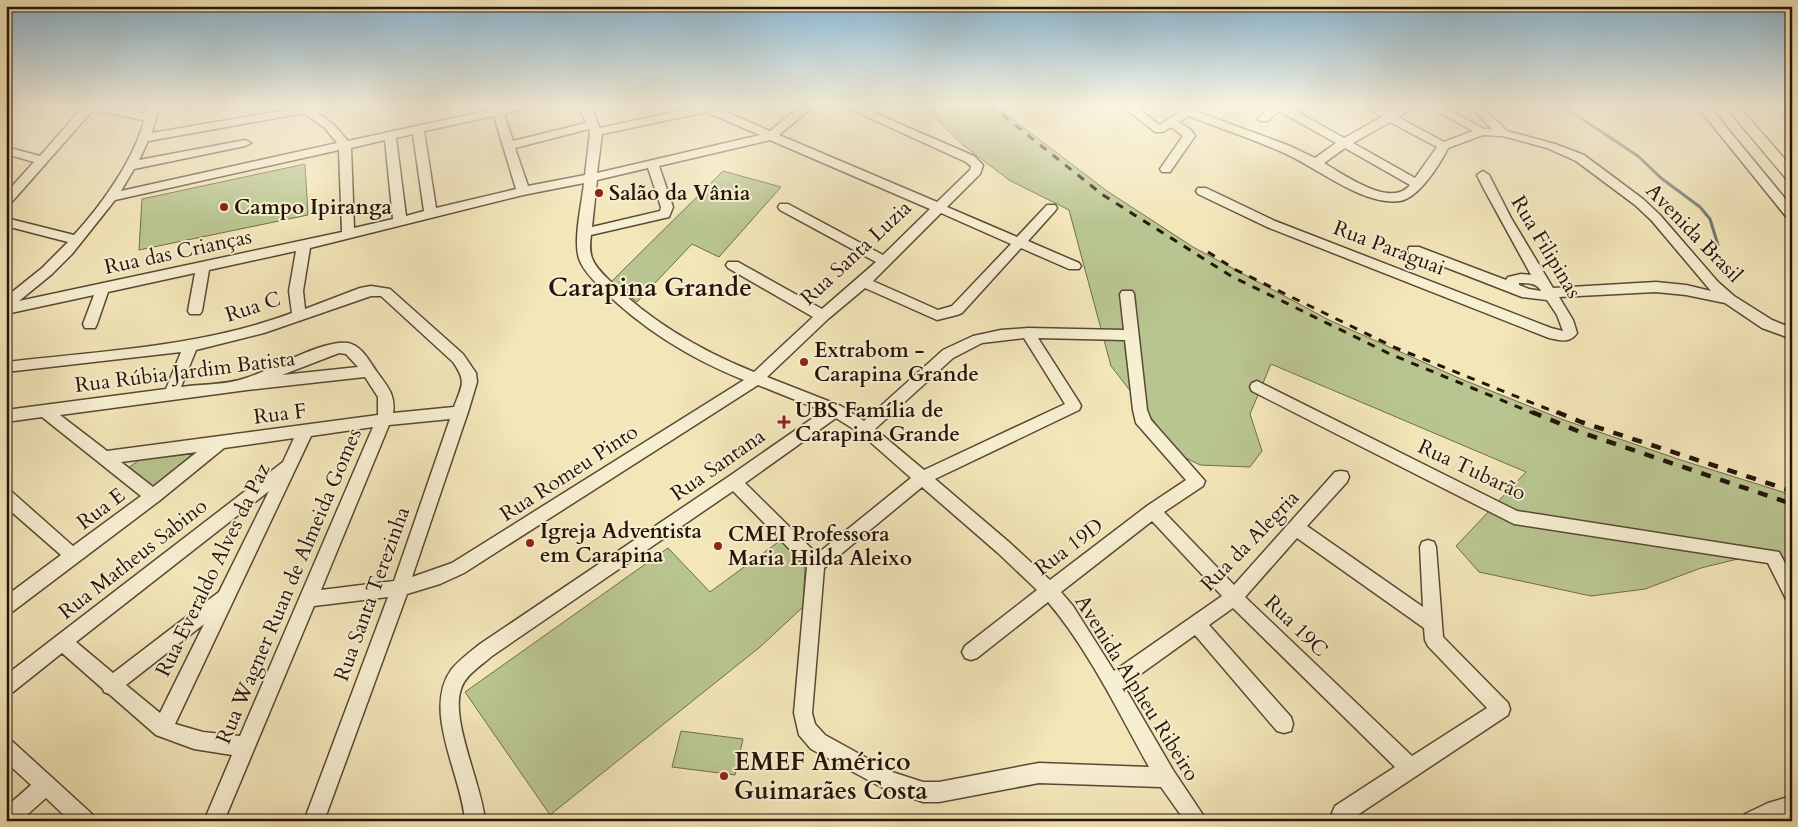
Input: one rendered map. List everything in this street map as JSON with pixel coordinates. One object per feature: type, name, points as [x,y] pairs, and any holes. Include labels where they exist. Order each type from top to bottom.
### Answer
[{"type":"main road","points":[[1764,144],[1792,177]]},
{"type":"main road","points":[[1779,144],[1792,158]]},
{"type":"street","points":[[6,201],[56,144]]},
{"type":"street","points":[[6,304],[42,276],[77,240],[111,197],[142,144]]},
{"type":"street","points":[[129,166],[242,144]]},
{"type":"street","points":[[111,197],[351,144]]},
{"type":"street","points":[[391,144],[400,222]]},
{"type":"street","points":[[420,144],[431,214]]},
{"type":"street","points":[[520,144],[509,146],[523,191]]},
{"type":"street","name":"Avenida Alpheu Ribeiro","points":[[594,144],[583,247],[586,261],[599,278],[625,304],[678,341],[756,379],[836,410],[865,429],[1004,548],[1048,590],[1067,612],[1112,683],[1166,777],[1197,821]]},
{"type":"street","name":"Rua das Crianças","points":[[6,309],[203,268],[348,235],[523,191],[591,178],[739,144]]},
{"type":"street","points":[[789,144],[1074,266]]},
{"type":"street","name":"Rua Santa Luzia","points":[[756,379],[864,282],[976,171],[977,165],[970,158],[937,144]]},
{"type":"street","points":[[1166,169],[1184,144]]},
{"type":"street","points":[[1273,144],[1316,163],[1355,187],[1378,196],[1400,197],[1406,195],[1417,184],[1444,146],[1451,144]]},
{"type":"street","points":[[1316,163],[1344,144]]},
{"type":"street","points":[[1349,144],[1417,184]]},
{"type":"street","points":[[1439,144],[1444,146]]},
{"type":"street","name":"Avenida Brasil","points":[[1542,144],[1580,158],[1632,196],[1656,218],[1693,262],[1729,299],[1767,324],[1792,334]]},
{"type":"street","points":[[1733,144],[1792,216]]},
{"type":"street","points":[[345,145],[348,235]]},
{"type":"street","points":[[6,150],[42,160]]},
{"type":"street","points":[[584,233],[665,214],[667,207],[653,164]]},
{"type":"street","name":"Rua Filipinas","points":[[1483,175],[1498,208],[1546,288],[1569,322],[1570,333],[1564,336]]},
{"type":"street","name":"Rua Paraguai","points":[[1202,191],[1271,224],[1549,333],[1564,336]]},
{"type":"street","points":[[784,208],[884,261]]},
{"type":"street","points":[[864,282],[937,315],[957,310],[1051,208]]},
{"type":"street","points":[[6,222],[77,240]]},
{"type":"street","points":[[300,314],[296,291],[304,245]]},
{"type":"street","points":[[1414,250],[1512,287],[1513,280],[1519,278],[1532,279],[1546,288],[1656,287],[1686,290],[1729,299]]},
{"type":"street","points":[[733,266],[824,316]]},
{"type":"street","points":[[195,311],[203,268]]},
{"type":"street","points":[[90,324],[103,288]]},
{"type":"street","name":"Rua C","points":[[6,367],[190,346],[256,331],[360,292],[371,291],[385,292],[458,358],[469,373],[470,382]]},
{"type":"street","points":[[865,429],[948,354],[981,338],[1028,333],[1132,335],[1127,294]]},
{"type":"street","points":[[1028,333],[1074,406],[922,478],[816,565],[803,713],[806,728],[818,742],[888,780],[923,792],[939,792],[1039,773],[1166,777]]},
{"type":"street","name":"Rua 19D","points":[[971,652],[1048,590],[1153,511],[1197,481],[1144,423],[1140,410],[1132,335]]},
{"type":"street","points":[[171,395],[190,346]]},
{"type":"street","name":"Rua Wagner Ruan de Almeida Gomes","points":[[214,821],[384,420],[388,402],[384,390],[354,352],[339,347],[246,384]]},
{"type":"street","name":"Rua Rúbia Jardim Batista","points":[[6,416],[246,384],[368,371]]},
{"type":"street","name":"Rua Romeu Pinto","points":[[307,599],[400,588],[440,576],[458,568],[756,379]]},
{"type":"street","name":"Rua Santa Terezinha","points":[[314,821],[400,588],[470,382]]},
{"type":"street","name":"Rua Tubarão","points":[[1257,387],[1514,517],[1773,557],[1792,594]]},
{"type":"street","name":"Rua Santana","points":[[475,821],[474,806],[449,708],[451,688],[462,670],[486,650],[734,482],[836,410]]},
{"type":"street","points":[[46,412],[153,496]]},
{"type":"street","name":"Rua F","points":[[105,458],[384,420],[461,412]]},
{"type":"street","name":"Rua Everaldo Alves da Paz","points":[[163,728],[305,432]]},
{"type":"street","name":"Rua E","points":[[6,606],[153,496],[219,443]]},
{"type":"street","name":"Rua Matheus Sabino","points":[[6,686],[288,467]]},
{"type":"street","name":"Rua da Alegria","points":[[1112,683],[1234,596],[1341,477]]},
{"type":"street","points":[[734,482],[816,565]]},
{"type":"street","points":[[6,496],[73,556]]},
{"type":"street","name":"Rua 19C","points":[[1153,511],[1234,596],[1411,769]]},
{"type":"street","points":[[1295,527],[1433,624]]},
{"type":"street","points":[[1343,821],[1342,813],[1501,709],[1434,640],[1428,547]]},
{"type":"street","points":[[112,686],[225,597]]},
{"type":"street","points":[[1197,624],[1284,724]]},
{"type":"street","points":[[62,642],[163,728],[181,737],[204,744],[246,746]]},
{"type":"street","points":[[6,748],[85,821]]},
{"type":"street","points":[[6,820],[45,786]]},
{"type":"street","points":[[1752,821],[1768,813],[1792,806]]},
{"type":"green space","points":[[962,144],[1045,144],[1107,191],[1193,247],[1329,320],[1461,379],[1564,420],[1792,495],[1792,564],[1746,557],[1701,568],[1645,589],[1591,596],[1479,572],[1456,546],[1526,472],[1271,364],[1250,414],[1262,451],[1250,467],[1200,465],[1180,455],[1111,366],[1069,210],[1009,180]]},
{"type":"green space","name":"Campo Ipiranga","points":[[305,164],[308,215],[139,250],[142,199]]},
{"type":"green space","points":[[723,171],[781,187],[719,257],[692,244],[637,302],[611,282]]},
{"type":"green space","points":[[191,454],[192,459],[154,490],[127,469],[139,460]]},
{"type":"green space","points":[[781,540],[805,568],[803,607],[760,647],[550,815],[465,692],[668,548],[710,592]]},
{"type":"green space","points":[[681,731],[743,739],[735,775],[672,767]]},
{"type":"waterway","points":[[1619,144],[1638,156],[1661,178],[1700,207],[1710,219],[1718,245]]},
{"type":"railway","points":[[1038,144],[1103,195],[1231,276],[1390,354],[1535,414]]},
{"type":"railway","points":[[1208,252],[1236,270],[1396,348],[1560,414]]},
{"type":"railway","points":[[1532,412],[1580,432],[1792,504]]},
{"type":"railway","points":[[1557,412],[1581,422],[1792,491]]},
{"type":"place","name":"Salão da Vânia","points":[[599,193]]},
{"type":"place","name":"Campo Ipiranga","points":[[224,207]]},
{"type":"place","name":"Extrabom - Carapina Grande","points":[[804,362]]},
{"type":"place","name":"UBS Família de Carapina Grande","points":[[784,422]]},
{"type":"place","name":"Igreja Adventista em Carapina","points":[[530,543]]},
{"type":"place","name":"CMEI Professora Maria Hilda Aleixo","points":[[718,546]]},
{"type":"place","name":"EMEF Américo Guimarães Costa","points":[[724,776]]},
{"type":"district","name":"Carapina Grande","points":[[650,287]]}]
